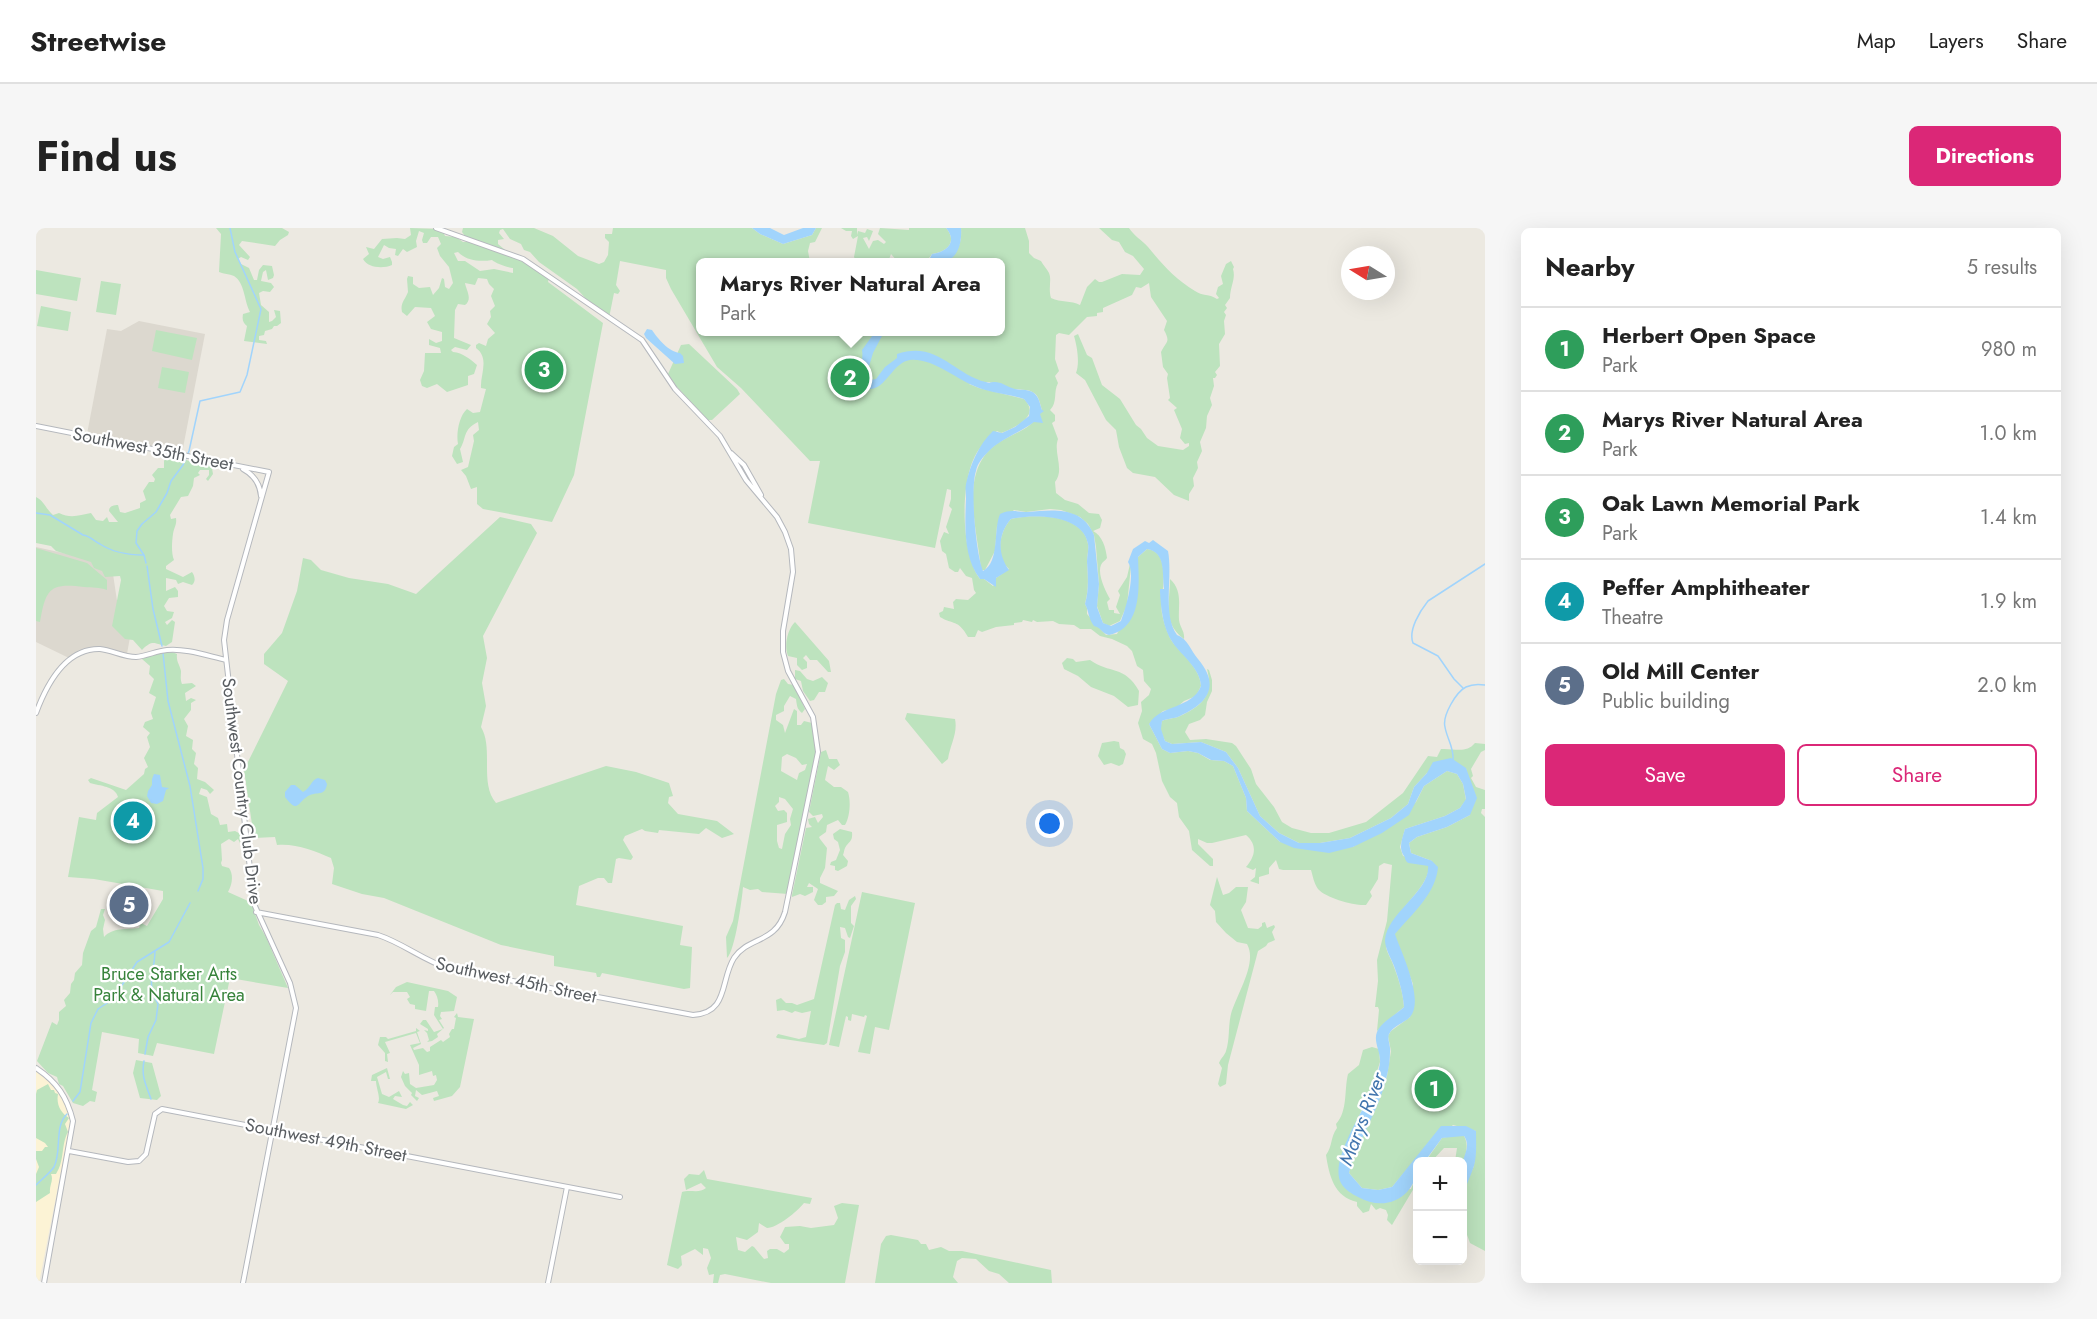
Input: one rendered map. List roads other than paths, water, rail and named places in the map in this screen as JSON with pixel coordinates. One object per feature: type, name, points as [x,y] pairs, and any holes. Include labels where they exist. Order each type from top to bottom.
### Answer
[{"type":"street","name":"Southwest 45th Street","points":[[256,912],[378,935],[394,941],[427,961],[450,969],[686,1015],[698,1015],[710,1010],[721,997],[729,968],[736,955],[749,945],[770,935],[784,917],[818,760],[817,735],[813,717],[788,671],[783,652],[783,631],[793,578],[791,549],[782,526],[766,504],[744,465],[716,431],[678,393],[647,346],[638,337],[523,259],[436,228]]},
{"type":"street","name":"Southwest 35th Street","points":[[36,426],[269,472]]},
{"type":"street","points":[[237,466],[249,472],[256,480],[261,500]]},
{"type":"street","name":"Southwest Country Club Drive","points":[[243,1283],[295,1016],[295,1001],[290,983],[256,912],[226,660],[225,625],[269,472]]},
{"type":"street","points":[[36,714],[46,690],[60,669],[73,657],[85,651],[100,649],[138,657],[170,649],[226,660]]},
{"type":"street","points":[[36,1068],[49,1077],[66,1097],[73,1121],[45,1283]]},
{"type":"street","name":"Southwest 49th Street","points":[[69,1151],[128,1162],[139,1161],[146,1154],[154,1113],[160,1109],[620,1197]]},
{"type":"street","points":[[548,1283],[567,1186]]},
{"type":"water","points":[[752,228],[770,228],[784,235],[803,228],[816,228],[812,235],[783,244]]},
{"type":"water","points":[[946,228],[961,228],[960,243],[954,256],[930,258],[932,254],[949,246],[951,238]]},
{"type":"water","points":[[647,329],[652,330],[668,348],[680,353],[684,363],[675,364],[646,338],[644,334]]},
{"type":"water","points":[[872,336],[882,336],[873,353],[867,373],[871,380],[876,379],[885,367],[897,358],[897,354],[923,351],[944,360],[974,378],[1032,391],[1037,396],[1044,411],[1040,414],[1043,423],[1034,422],[993,447],[977,468],[974,480],[975,521],[983,571],[992,561],[1000,514],[1011,511],[1057,511],[1074,514],[1089,526],[1094,535],[1099,584],[1097,607],[1103,623],[1111,626],[1121,621],[1125,608],[1131,583],[1128,562],[1133,549],[1145,541],[1149,543],[1153,540],[1168,551],[1170,617],[1177,635],[1187,642],[1205,668],[1210,685],[1204,699],[1190,711],[1162,721],[1161,729],[1165,741],[1172,744],[1201,742],[1226,752],[1238,768],[1260,816],[1279,833],[1299,843],[1320,843],[1350,838],[1391,818],[1408,804],[1414,787],[1427,773],[1433,762],[1451,758],[1466,768],[1477,798],[1470,815],[1447,827],[1417,837],[1409,843],[1411,853],[1432,861],[1438,867],[1428,895],[1395,934],[1410,976],[1415,999],[1414,1009],[1410,1017],[1389,1034],[1390,1061],[1384,1088],[1349,1173],[1362,1188],[1378,1190],[1392,1187],[1413,1161],[1413,1184],[1399,1198],[1380,1203],[1369,1202],[1356,1196],[1342,1185],[1339,1164],[1379,1068],[1377,1032],[1386,1021],[1404,1007],[1399,981],[1385,940],[1393,921],[1423,884],[1428,865],[1421,859],[1409,861],[1405,858],[1401,846],[1405,829],[1445,816],[1460,808],[1466,799],[1463,784],[1457,774],[1447,771],[1424,786],[1409,815],[1382,833],[1353,847],[1329,853],[1294,848],[1280,842],[1247,811],[1246,798],[1233,766],[1224,761],[1211,760],[1198,753],[1188,751],[1170,753],[1162,749],[1149,724],[1161,713],[1191,699],[1201,686],[1197,674],[1173,643],[1165,625],[1160,592],[1160,589],[1164,589],[1163,570],[1157,554],[1147,549],[1138,557],[1137,604],[1133,615],[1120,631],[1109,635],[1094,626],[1085,604],[1088,589],[1088,544],[1084,534],[1067,522],[1044,517],[1011,519],[1001,538],[1001,551],[1009,570],[996,578],[996,587],[980,579],[974,570],[966,540],[968,477],[983,442],[993,431],[1002,433],[1015,427],[1029,416],[1030,407],[1024,399],[979,388],[928,362],[919,360],[904,362],[881,385],[870,389],[859,374],[862,350]]},
{"type":"water","points":[[154,774],[160,775],[162,787],[169,788],[166,790],[163,801],[157,804],[151,803],[147,796]]},
{"type":"water","points":[[318,778],[325,780],[327,784],[324,791],[308,796],[297,806],[285,797],[285,792],[291,785],[295,785],[303,792]]},
{"type":"water","points":[[1441,1126],[1466,1126],[1476,1131],[1474,1166],[1467,1184],[1467,1157],[1464,1157],[1467,1147],[1464,1136],[1442,1138],[1428,1157],[1416,1157]]},
{"type":"waterway","points":[[36,513],[50,515],[110,549],[127,554],[144,555],[136,543],[137,531],[156,512],[171,481],[183,465],[189,451],[200,401],[240,392],[247,375],[261,309],[235,252],[230,228]]},
{"type":"waterway","name":"Marys River","points":[[942,258],[948,254]]},
{"type":"waterway","points":[[144,555],[146,563]]},
{"type":"waterway","points":[[1463,688],[1438,656],[1413,643],[1412,632],[1418,615],[1428,601],[1485,564]]},
{"type":"waterway","points":[[147,566],[153,609],[162,646]]},
{"type":"waterway","points":[[163,653],[168,701],[190,786],[203,868],[203,879],[198,891]]},
{"type":"waterway","points":[[1453,760],[1445,727],[1448,711],[1458,694],[1466,687],[1476,684],[1485,685]]},
{"type":"waterway","name":"Marys River","points":[[1408,858],[1429,863]]},
{"type":"waterway","points":[[73,1101],[80,1092],[91,1023],[98,1009],[113,999],[137,962],[169,942],[190,903]]},
{"type":"waterway","points":[[145,1054],[148,1037],[156,1020],[158,1004],[152,990],[155,952]]},
{"type":"waterway","points":[[144,1061],[144,1076],[151,1099]]},
{"type":"waterway","points":[[36,1185],[54,1167],[58,1154],[59,1132],[67,1114]]},
{"type":"place","name":"Oak Lawn Memorial Park","points":[[544,370]]},
{"type":"place","name":"Marys River Natural Area","points":[[850,378]]},
{"type":"place","name":"Peffer Amphitheater","points":[[133,821]]},
{"type":"place","name":"Old Mill Center","points":[[129,905]]},
{"type":"place","name":"Herbert Open Space","points":[[1434,1089]]},
{"type":"park label","name":"Bruce Starker Arts Park & Natural Area","points":[[169,984]]}]
